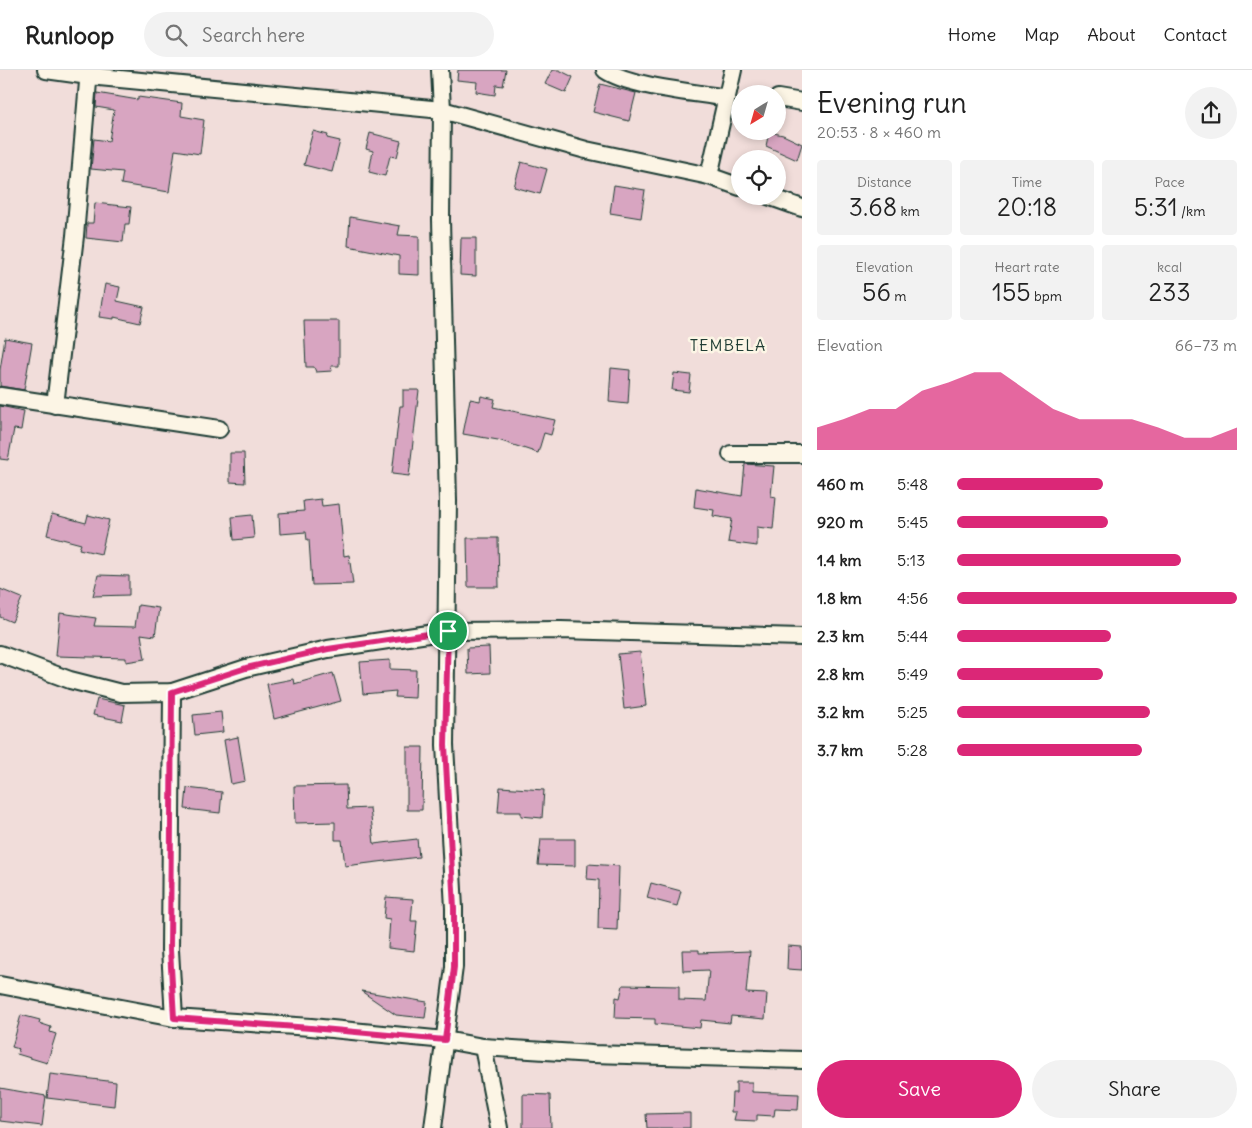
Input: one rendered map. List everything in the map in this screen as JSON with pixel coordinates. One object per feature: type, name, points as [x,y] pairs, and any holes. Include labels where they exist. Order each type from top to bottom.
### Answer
[{"type":"street","points":[[46,70],[442,110],[586,150],[709,176],[731,183]]},
{"type":"street","points":[[432,1128],[454,967],[454,908],[445,745],[448,631],[448,501],[441,220],[442,110],[440,70]]},
{"type":"street","points":[[605,70],[611,74],[643,83],[731,94]]},
{"type":"street","points":[[733,70],[733,85]]},
{"type":"street","points":[[55,405],[75,236],[89,73]]},
{"type":"street","points":[[786,99],[802,102]]},
{"type":"street","points":[[709,176],[731,101]]},
{"type":"street","points":[[786,202],[802,208]]},
{"type":"street","points":[[0,396],[219,429]]},
{"type":"street","points":[[731,454],[802,454]]},
{"type":"street","points":[[0,654],[70,680],[121,693],[172,692],[246,668],[328,649],[448,631],[561,630],[802,638]]},
{"type":"street","points":[[172,692],[170,950],[174,1018]]},
{"type":"street","points":[[0,985],[174,1018],[445,1040],[483,1047],[592,1054],[802,1060]]},
{"type":"street","points":[[483,1047],[499,1128]]},
{"type":"building","points":[[458,70],[506,70],[503,86],[496,85],[495,95],[476,92],[477,82],[457,80]]},
{"type":"building","points":[[552,70],[559,70],[573,77],[566,93],[545,84]]},
{"type":"building","points":[[600,84],[636,93],[629,121],[593,112]]},
{"type":"building","points":[[97,93],[138,100],[138,97],[182,103],[181,116],[204,120],[200,154],[175,150],[169,192],[121,184],[123,172],[91,169],[94,139],[109,141],[114,110],[96,107]]},
{"type":"building","points":[[313,131],[328,135],[327,138],[340,141],[332,172],[304,165]]},
{"type":"building","points":[[370,133],[401,141],[397,157],[390,156],[385,176],[369,172],[373,151],[366,149]]},
{"type":"building","points":[[786,136],[802,144],[797,160],[786,155],[786,150],[775,150],[766,146],[767,140],[786,140]]},
{"type":"building","points":[[521,162],[547,169],[540,194],[514,187]]},
{"type":"building","points":[[614,185],[645,190],[641,218],[610,213]]},
{"type":"building","points":[[95,203],[131,207],[129,224],[125,224],[123,242],[86,238],[87,223],[93,223]]},
{"type":"building","points":[[350,217],[400,226],[398,235],[419,236],[419,275],[399,274],[399,256],[348,246]]},
{"type":"building","points":[[461,238],[476,238],[476,276],[460,275]]},
{"type":"building","points":[[105,284],[120,287],[117,301],[144,307],[140,323],[114,317],[114,319],[99,317]]},
{"type":"building","points":[[304,321],[339,321],[339,366],[331,366],[332,371],[316,372],[314,367],[306,367]]},
{"type":"building","points":[[5,338],[32,343],[24,390],[0,386],[0,370]]},
{"type":"building","points":[[611,368],[630,370],[628,404],[609,402]]},
{"type":"building","points":[[674,373],[691,375],[689,392],[672,390]]},
{"type":"building","points":[[403,390],[419,390],[409,476],[392,474],[400,406],[403,406]]},
{"type":"building","points":[[481,396],[495,399],[493,407],[555,420],[551,435],[544,433],[538,453],[498,440],[463,434],[470,399],[480,401]]},
{"type":"building","points":[[0,406],[24,411],[21,430],[14,429],[8,460],[0,459]]},
{"type":"building","points":[[230,453],[244,453],[245,483],[230,482]]},
{"type":"building","points":[[745,464],[774,466],[771,496],[776,497],[773,529],[757,527],[757,546],[728,542],[732,519],[713,516],[714,510],[694,507],[696,488],[742,496]]},
{"type":"building","points":[[321,499],[322,506],[339,504],[344,556],[349,555],[353,584],[312,585],[309,540],[307,540],[306,532],[280,534],[279,513],[304,511],[303,501]]},
{"type":"building","points":[[52,514],[86,523],[88,515],[109,520],[101,554],[79,549],[81,544],[47,535]]},
{"type":"building","points":[[252,515],[254,538],[234,540],[232,517]]},
{"type":"building","points":[[467,538],[498,538],[499,587],[468,587]]},
{"type":"building","points":[[98,575],[129,576],[129,595],[93,596]]},
{"type":"building","points":[[0,589],[22,598],[12,622],[0,617]]},
{"type":"building","points":[[138,605],[159,608],[155,636],[141,634],[145,659],[126,662],[126,658],[56,656],[60,613],[96,618],[94,626],[135,627]]},
{"type":"building","points":[[489,647],[490,673],[468,674],[467,648]]},
{"type":"building","points":[[640,652],[646,706],[624,709],[618,654]]},
{"type":"building","points":[[390,660],[390,669],[416,670],[415,698],[395,697],[396,691],[363,694],[360,662]]},
{"type":"building","points":[[333,673],[341,701],[274,719],[267,684],[293,679],[294,684]]},
{"type":"building","points":[[97,699],[125,705],[122,721],[93,715]]},
{"type":"building","points":[[221,712],[223,732],[195,735],[193,715]]},
{"type":"building","points":[[238,737],[245,781],[231,784],[224,740]]},
{"type":"building","points":[[407,747],[423,747],[422,810],[407,810]]},
{"type":"building","points":[[346,785],[347,809],[370,808],[374,844],[417,839],[419,857],[345,866],[342,840],[335,840],[335,822],[295,823],[294,786]]},
{"type":"building","points":[[500,787],[544,790],[542,818],[521,816],[521,812],[498,812]]},
{"type":"building","points":[[187,788],[222,792],[220,813],[185,809]]},
{"type":"building","points":[[541,839],[575,839],[575,866],[538,865]]},
{"type":"building","points":[[588,864],[619,866],[617,930],[598,929],[599,880],[587,879]]},
{"type":"building","points":[[651,883],[681,891],[677,906],[647,898]]},
{"type":"building","points":[[386,897],[413,899],[411,921],[417,921],[414,951],[388,948],[390,919],[384,918]]},
{"type":"building","points":[[788,946],[802,947],[802,970],[787,969]]},
{"type":"building","points":[[682,950],[699,950],[699,953],[750,951],[746,993],[767,994],[765,1019],[731,1016],[730,1023],[701,1020],[700,1028],[655,1024],[655,1019],[615,1018],[616,997],[620,998],[623,985],[679,986],[679,1000],[706,1001],[709,970],[683,971]]},
{"type":"building","points":[[361,991],[427,1002],[425,1018],[396,1015]]},
{"type":"building","points":[[21,1015],[40,1020],[39,1023],[51,1027],[50,1032],[56,1034],[47,1063],[17,1054],[19,1049],[12,1047]]},
{"type":"building","points":[[50,1074],[116,1082],[114,1106],[47,1098]]},
{"type":"building","points":[[736,1082],[752,1082],[752,1092],[799,1094],[798,1110],[775,1109],[774,1116],[757,1115],[757,1121],[734,1120],[736,1112],[731,1112],[732,1093],[736,1093]]},
{"type":"building","points":[[0,1088],[46,1096],[42,1126],[0,1121]]},
{"type":"building","points":[[523,1094],[550,1095],[551,1128],[523,1128]]},
{"type":"building","points":[[690,1113],[690,1128],[647,1128],[646,1114]]},
{"type":"district","name":"TEMBELA","points":[[728,345]]},
{"type":"route","points":[[448,631],[445,745],[454,908],[454,967],[445,1040],[174,1018],[170,950],[172,692],[246,668],[328,649],[448,631]]}]
